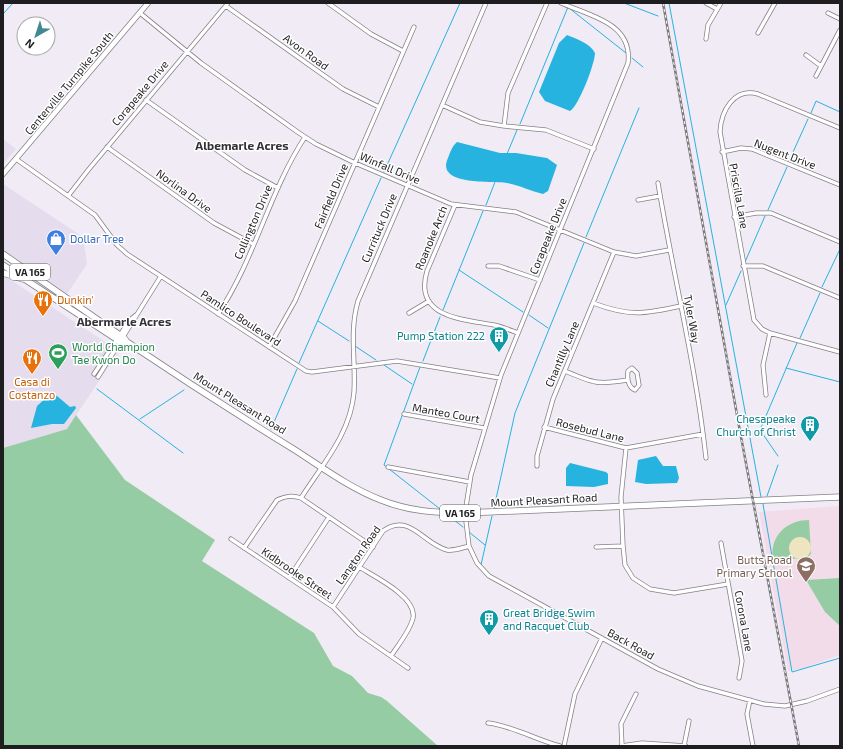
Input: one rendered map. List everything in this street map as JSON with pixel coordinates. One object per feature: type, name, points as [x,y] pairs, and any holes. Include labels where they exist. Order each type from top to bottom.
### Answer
[{"type":"highway","name":"Mount Pleasant Road","points":[[3,254],[122,339]]},
{"type":"highway","name":"Mount Pleasant Road","points":[[3,265],[122,339],[321,467],[362,491],[391,504],[431,512],[465,513],[840,497]]},
{"type":"highway","points":[[3,273],[23,278],[30,272]]},
{"type":"main road","name":"Centerville Turnpike South","points":[[3,174],[148,3]]},
{"type":"street","points":[[328,3],[371,34],[403,51]]},
{"type":"street","name":"Currituck Drive","points":[[301,498],[342,435],[349,416],[354,392],[352,333],[358,301],[486,3]]},
{"type":"street","points":[[504,126],[508,93],[547,3]]},
{"type":"street","name":"Corapeake Drive","points":[[465,513],[470,482],[484,428],[500,378],[628,63],[628,47],[624,36],[614,27],[561,3]]},
{"type":"street","points":[[706,3],[717,9]]},
{"type":"street","points":[[706,39],[708,25],[721,3]]},
{"type":"street","points":[[758,33],[775,3]]},
{"type":"street","name":"Corapeake Drive","points":[[68,196],[107,147],[227,4]]},
{"type":"street","name":"Avon Road","points":[[227,4],[342,89],[379,107]]},
{"type":"street","name":"Winfall Drive","points":[[140,13],[187,52],[305,137],[355,163],[455,205],[516,212],[614,252],[636,256],[669,250]]},
{"type":"street","points":[[828,13],[840,19]]},
{"type":"street","name":"Fairfield Drive","points":[[269,347],[295,301],[414,27]]},
{"type":"street","points":[[816,76],[840,30]]},
{"type":"street","points":[[806,55],[821,66]]},
{"type":"street","name":"Priscilla Lane","points":[[840,128],[751,92],[741,93],[730,102],[721,126],[720,139],[754,320],[762,329],[770,333],[840,352]]},
{"type":"street","points":[[146,100],[245,170],[278,188]]},
{"type":"street","points":[[442,106],[480,122],[546,130],[594,149]]},
{"type":"street","name":"Collington Drive","points":[[218,314],[235,285],[286,168],[305,137]]},
{"type":"street","name":"Norlina Drive","points":[[107,147],[214,223],[253,244]]},
{"type":"street","name":"Nugent Drive","points":[[722,152],[741,148],[752,149],[840,185]]},
{"type":"street","name":"Pamlico Boulevard","points":[[16,159],[95,215],[113,241],[123,251],[302,369],[310,372],[397,361],[500,378]]},
{"type":"street","name":"Tyler Way","points":[[658,183],[669,250],[681,306],[706,458]]},
{"type":"street","points":[[638,200],[660,196]]},
{"type":"street","name":"Roanoke Arch","points":[[429,301],[425,287],[425,277],[455,205]]},
{"type":"street","points":[[734,217],[756,213],[771,213],[840,242]]},
{"type":"street","name":"Chantilly Lane","points":[[537,466],[537,456],[553,399],[614,252]]},
{"type":"street","points":[[488,266],[500,266],[540,280]]},
{"type":"street","points":[[743,266],[763,266],[840,298]]},
{"type":"street","points":[[96,376],[134,323],[137,314],[161,276]]},
{"type":"street","points":[[409,313],[429,301],[445,316],[502,327],[518,333]]},
{"type":"street","points":[[593,303],[624,312],[645,314],[681,306]]},
{"type":"street","points":[[766,395],[763,365],[770,333]]},
{"type":"street","points":[[634,368],[637,373],[638,388],[633,390],[628,380],[628,371],[634,368]]},
{"type":"street","points":[[565,371],[592,382],[604,384],[628,380]]},
{"type":"street","name":"Manteo Court","points":[[404,414],[484,428]]},
{"type":"street","name":"Rosebud Lane","points":[[544,427],[626,448],[703,434]]},
{"type":"street","points":[[626,448],[621,506],[624,557],[629,572],[638,582],[650,589],[679,593],[728,584]]},
{"type":"street","points":[[388,468],[470,482]]},
{"type":"street","points":[[244,548],[277,500],[285,496],[301,498],[373,547]]},
{"type":"street","name":"Back Road","points":[[465,513],[469,546],[477,563],[489,576],[669,675],[698,686],[776,706],[793,706],[840,689]]},
{"type":"street","points":[[289,578],[329,517]]},
{"type":"street","name":"Langton Road","points":[[333,608],[383,531],[389,527],[402,524],[449,550],[469,546]]},
{"type":"street","name":"Kidbrooke Street","points":[[231,539],[333,608],[359,634],[408,668]]},
{"type":"street","name":"Corona Lane","points":[[721,543],[742,661],[738,678]]},
{"type":"street","points":[[596,547],[623,546]]},
{"type":"street","points":[[359,567],[403,596],[412,609],[413,617],[410,624],[391,656]]},
{"type":"street","points":[[564,746],[575,694],[602,638]]},
{"type":"street","points":[[636,694],[621,724],[622,746],[642,743],[685,746],[689,721]]},
{"type":"street","points":[[750,700],[747,714],[753,746]]},
{"type":"street","points":[[488,723],[500,724],[518,732],[560,746]]},
{"type":"shaded area","points":[[3,139],[16,149],[3,164]]},
{"type":"shaded area","points":[[3,184],[83,237],[87,264],[67,294],[3,250]]},
{"type":"shaded area","points":[[3,275],[119,351],[67,429],[3,448]]},
{"type":"shaded area","name":"Butts Road Primary School","points":[[840,506],[840,655],[804,668],[788,671],[759,512]]},
{"type":"green space","points":[[76,415],[125,480],[215,540],[202,561],[314,633],[333,666],[352,676],[368,693],[381,697],[387,701],[438,746],[3,746],[3,448],[67,429]]},
{"type":"green space","points":[[809,520],[811,554],[807,558],[773,560],[772,551],[781,531],[794,523]]},
{"type":"green space","points":[[840,578],[840,626],[825,612],[806,580]]},
{"type":"sand","points":[[800,537],[808,540],[811,548],[808,556],[800,559],[792,556],[789,548],[792,540]]},
{"type":"water","points":[[567,35],[586,44],[595,53],[586,84],[578,101],[570,111],[545,101],[539,92],[559,43]]},
{"type":"water","points":[[457,142],[500,153],[516,153],[547,158],[557,165],[548,191],[543,194],[507,183],[478,182],[457,178],[449,173],[446,167],[450,152]]},
{"type":"water","points":[[50,394],[57,396],[70,407],[75,406],[76,408],[64,424],[52,424],[31,428],[37,406]]},
{"type":"water","points":[[656,456],[663,466],[676,466],[679,478],[677,483],[646,484],[635,482],[638,460]]},
{"type":"water","points":[[570,463],[606,472],[608,474],[608,484],[594,487],[566,486],[566,468]]},
{"type":"waterway","points":[[3,14],[13,3]]},
{"type":"waterway","points":[[384,172],[460,3]]},
{"type":"waterway","points":[[624,3],[658,16]]},
{"type":"waterway","points":[[669,3],[761,497]]},
{"type":"waterway","points":[[520,124],[568,7]]},
{"type":"waterway","points":[[569,8],[626,53]]},
{"type":"waterway","points":[[632,58],[643,67]]},
{"type":"waterway","points":[[811,113],[816,101],[840,112]]},
{"type":"waterway","points":[[586,237],[639,108]]},
{"type":"waterway","points":[[789,161],[808,119]]},
{"type":"waterway","points":[[507,154],[517,130]]},
{"type":"waterway","points":[[768,210],[787,167]]},
{"type":"waterway","points":[[299,363],[381,178]]},
{"type":"waterway","points":[[486,205],[495,182]]},
{"type":"waterway","points":[[443,310],[483,211]]},
{"type":"waterway","points":[[745,262],[765,216]]},
{"type":"waterway","points":[[494,508],[515,413],[584,243]]},
{"type":"waterway","points":[[822,287],[840,249]]},
{"type":"waterway","points":[[459,270],[523,312]]},
{"type":"waterway","points":[[726,305],[741,271]]},
{"type":"waterway","points":[[800,338],[820,293]]},
{"type":"waterway","points":[[529,315],[548,328]]},
{"type":"waterway","points":[[423,361],[440,317]]},
{"type":"waterway","points":[[318,321],[349,341]]},
{"type":"waterway","points":[[778,456],[760,430],[797,343]]},
{"type":"waterway","points":[[355,346],[376,360]]},
{"type":"waterway","points":[[384,365],[412,384]]},
{"type":"waterway","points":[[420,367],[384,465],[440,509]]},
{"type":"waterway","points":[[786,368],[840,382]]},
{"type":"waterway","points":[[271,429],[297,369]]},
{"type":"waterway","points":[[97,389],[183,453]]},
{"type":"waterway","points":[[140,419],[184,390]]},
{"type":"waterway","points":[[767,496],[778,465]]},
{"type":"waterway","points":[[763,504],[792,672],[840,658]]},
{"type":"waterway","points":[[449,516],[463,527]]},
{"type":"waterway","points":[[481,565],[492,516]]},
{"type":"waterway","points":[[469,532],[485,545]]},
{"type":"railway","points":[[663,3],[739,426],[799,746]]},
{"type":"place","name":"Dollar Tree","points":[[56,256]]},
{"type":"place","name":"Dunkin'","points":[[43,317]]},
{"type":"place","name":"Pump Station 222","points":[[499,353]]},
{"type":"place","name":"World Champion Tae Kwon Do","points":[[58,370]]},
{"type":"place","name":"Casa di Costanzo","points":[[32,375]]},
{"type":"place","name":"Chesapeake Church of Christ","points":[[810,442]]},
{"type":"place","name":"Butts Road Primary School","points":[[806,583]]},
{"type":"place","name":"Great Bridge Swim and Racquet Club","points":[[489,636]]},
{"type":"district","name":"Albemarle Acres","points":[[242,146]]},
{"type":"district","name":"Abermarle Acres","points":[[124,322]]}]
